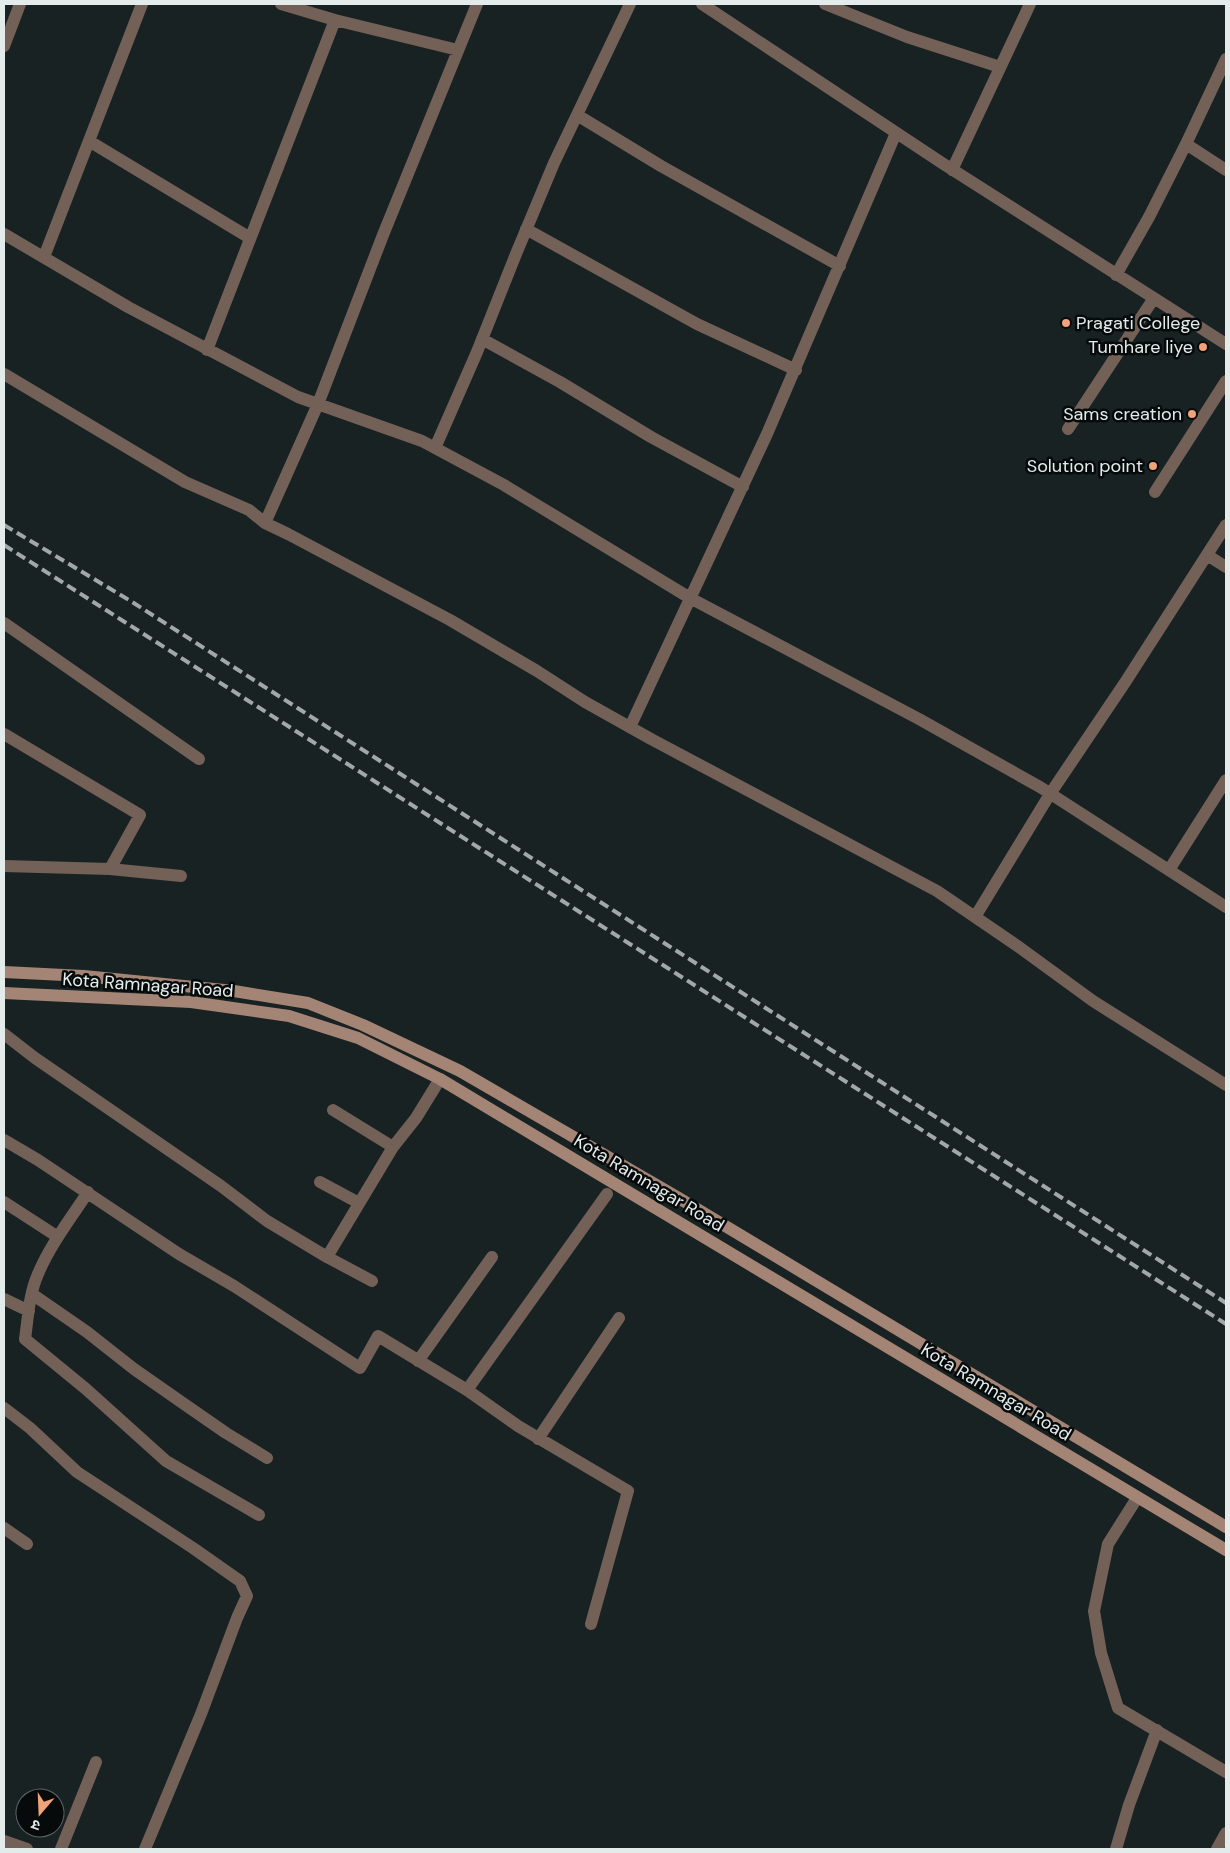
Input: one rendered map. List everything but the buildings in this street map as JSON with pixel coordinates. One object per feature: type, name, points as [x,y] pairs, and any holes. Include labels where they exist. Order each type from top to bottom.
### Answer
[{"type":"street","points":[[4,46],[20,4]]},
{"type":"street","points":[[44,258],[142,4]]},
{"type":"street","points":[[281,4],[335,20],[458,50]]},
{"type":"street","points":[[264,523],[318,404],[477,4]]},
{"type":"street","points":[[435,448],[554,163],[630,4]]},
{"type":"street","points":[[702,4],[952,170],[1226,344]]},
{"type":"street","points":[[825,4],[907,37],[1000,66]]},
{"type":"street","points":[[952,170],[1030,4]]},
{"type":"street","points":[[207,350],[335,20]]},
{"type":"street","points":[[1116,275],[1149,217],[1226,59]]},
{"type":"street","points":[[577,115],[661,166],[840,266]]},
{"type":"street","points":[[630,727],[796,370],[896,133]]},
{"type":"street","points":[[89,141],[250,238]]},
{"type":"street","points":[[1186,144],[1226,170]]},
{"type":"street","points":[[526,229],[697,324],[796,370]]},
{"type":"street","points":[[4,234],[128,307],[298,397],[422,441],[504,485],[690,598],[919,719],[1050,794],[1226,907]]},
{"type":"street","points":[[1068,429],[1154,298]]},
{"type":"street","points":[[482,339],[560,382],[651,437],[743,487]]},
{"type":"street","points":[[4,374],[185,482],[249,510],[264,523],[450,620],[630,727],[937,891],[1093,1001],[1226,1085]]},
{"type":"street","points":[[1155,492],[1226,381]]},
{"type":"street","points":[[975,917],[1050,794],[1226,525]]},
{"type":"street","points":[[1207,555],[1226,567]]},
{"type":"street","points":[[4,623],[199,760]]},
{"type":"street","points":[[4,734],[140,816],[110,869]]},
{"type":"street","points":[[1169,870],[1226,780]]},
{"type":"street","points":[[4,866],[110,869],[181,876]]},
{"type":"street","points":[[4,972],[84,976],[243,993],[308,1003],[363,1025],[460,1071],[669,1192],[1226,1528],[1221,1547]]},
{"type":"street","name":"Kota Ramnagar Road","points":[[4,993],[191,1002],[289,1016],[358,1038],[440,1079],[1221,1547]]},
{"type":"street","points":[[4,1034],[35,1058],[221,1186],[267,1221],[372,1281]]},
{"type":"street","points":[[327,1257],[393,1148],[416,1118],[440,1079]]},
{"type":"street","points":[[333,1110],[393,1148]]},
{"type":"street","points":[[4,1140],[88,1192],[179,1254],[234,1286],[360,1368],[378,1336],[467,1390],[538,1439],[628,1491],[591,1624]]},
{"type":"street","points":[[320,1182],[359,1203]]},
{"type":"street","points":[[88,1192],[58,1237],[38,1274],[32,1294],[25,1339],[86,1389],[166,1461],[259,1515]]},
{"type":"street","points":[[467,1390],[607,1194]]},
{"type":"street","points":[[4,1202],[58,1237]]},
{"type":"street","points":[[418,1361],[492,1257]]},
{"type":"street","points":[[32,1294],[194,1411],[267,1458]]},
{"type":"street","points":[[4,1299],[29,1311]]},
{"type":"street","points":[[538,1439],[620,1318]]},
{"type":"street","points":[[4,1408],[30,1428],[77,1472],[240,1581],[247,1596],[145,1849]]},
{"type":"street","points":[[1137,1498],[1108,1544],[1094,1611],[1101,1653],[1118,1708],[1226,1772]]},
{"type":"street","points":[[4,1528],[27,1544]]},
{"type":"street","points":[[1116,1849],[1129,1805],[1157,1730]]},
{"type":"street","points":[[61,1849],[96,1762]]},
{"type":"street","points":[[4,1841],[26,1849]]},
{"type":"railway","points":[[4,525],[129,600],[1226,1303]]},
{"type":"railway","points":[[4,545],[1226,1324]]},
{"type":"place","name":"Pragati College","points":[[1066,323]]},
{"type":"place","name":"Tumhare liye","points":[[1203,347]]},
{"type":"place","name":"Sams creation","points":[[1192,414]]},
{"type":"place","name":"Solution point","points":[[1153,466]]}]
